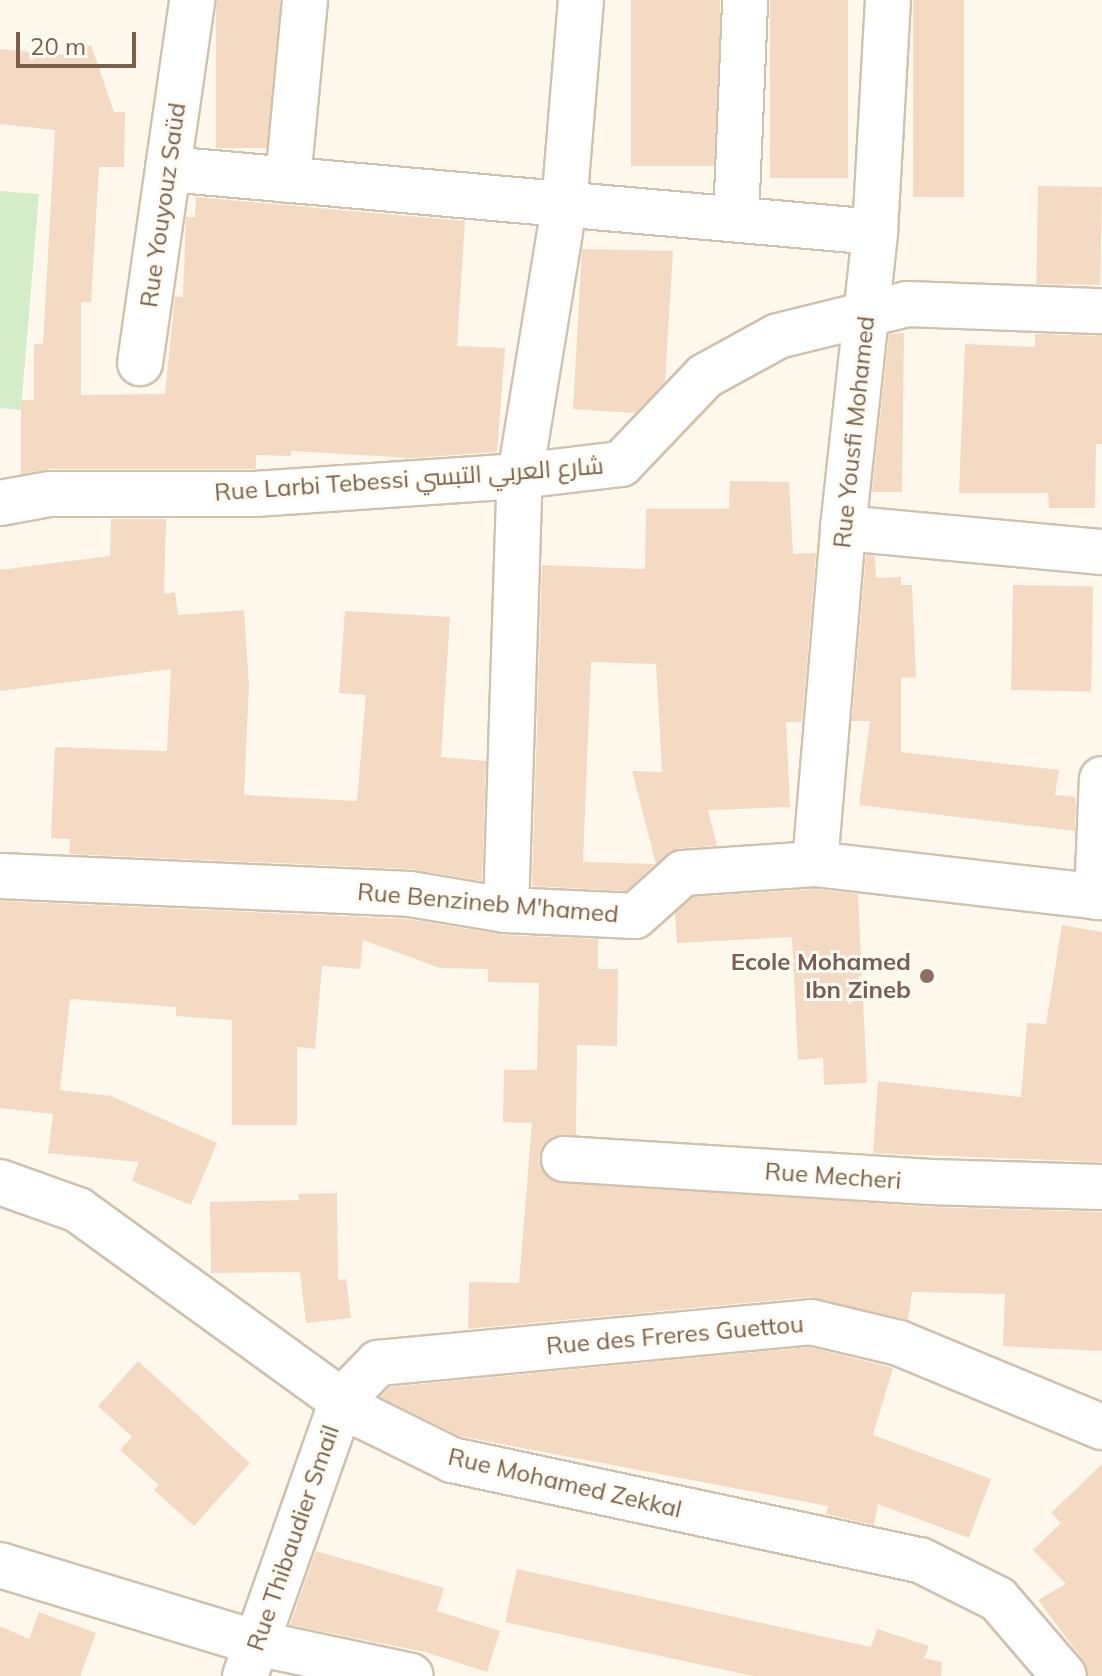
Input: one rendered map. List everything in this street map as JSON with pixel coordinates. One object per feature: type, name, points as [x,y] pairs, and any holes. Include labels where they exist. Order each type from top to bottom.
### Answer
[{"type":"street","name":"Rue Youyouz Saüd","points":[[140,363],[192,0]]},
{"type":"street","points":[[288,180],[305,0]]},
{"type":"street","points":[[506,910],[520,476],[564,206],[581,0]]},
{"type":"street","points":[[736,219],[745,0]]},
{"type":"street","name":"Rue Yousfi Mohamed","points":[[815,864],[843,528],[875,232],[888,0]]},
{"type":"street","points":[[168,169],[875,232]]},
{"type":"street","name":"Rue Larbi Tebessi شارع العربي التبسي","points":[[0,503],[50,494],[255,494],[520,476],[621,464],[705,376],[778,336],[868,309],[907,304],[1102,311]]},
{"type":"street","points":[[843,528],[1102,552]]},
{"type":"street","points":[[1099,897],[1102,779]]},
{"type":"street","name":"Rue Benzineb M'hamed","points":[[0,876],[410,894],[506,910],[635,916],[683,873],[815,864],[1099,897]]},
{"type":"street","name":"Rue Mecheri","points":[[564,1159],[930,1182],[1102,1187]]},
{"type":"street","name":"Rue Mohamed Zekkal","points":[[0,1182],[78,1210],[342,1400],[452,1460],[920,1560],[998,1599],[1064,1676]]},
{"type":"street","name":"Rue des Freres Guettou","points":[[342,1400],[378,1363],[811,1322],[899,1343],[1102,1427]]},
{"type":"street","name":"Rue Thibaudier Smail","points":[[250,1659],[342,1400]]},
{"type":"street","points":[[0,1565],[250,1659],[411,1676]]},
{"type":"green space","points":[[0,191],[39,194],[21,410],[0,408]]},
{"type":"building","points":[[216,0],[280,0],[280,148],[216,148]]},
{"type":"building","points":[[631,0],[720,0],[720,166],[631,166]]},
{"type":"building","points":[[770,0],[848,0],[848,178],[770,178]]},
{"type":"building","points":[[913,0],[964,0],[964,197],[913,197]]},
{"type":"building","points":[[91,45],[114,112],[125,112],[124,167],[99,167],[91,302],[81,302],[81,395],[165,394],[175,296],[183,297],[186,217],[195,217],[196,197],[465,221],[457,346],[505,348],[497,452],[412,458],[291,451],[291,456],[256,455],[256,469],[50,469],[21,474],[21,400],[34,400],[34,344],[43,344],[55,130],[0,124],[0,49],[61,55]]},
{"type":"building","points":[[1038,186],[1102,187],[1100,285],[1036,284]]},
{"type":"building","points":[[582,249],[673,251],[665,382],[635,413],[573,409]]},
{"type":"building","points":[[904,333],[902,492],[872,492],[889,334]]},
{"type":"building","points":[[1035,334],[1102,336],[1102,444],[1096,444],[1095,508],[1049,508],[1048,493],[959,493],[965,344],[1035,347]]},
{"type":"building","points":[[730,481],[789,482],[793,554],[816,553],[802,722],[786,722],[790,807],[708,810],[717,846],[680,848],[656,864],[632,771],[662,772],[656,664],[591,662],[583,862],[655,864],[626,891],[532,886],[542,565],[645,569],[646,509],[729,509]]},
{"type":"building","points":[[111,519],[166,519],[164,594],[175,592],[178,615],[244,610],[249,686],[244,795],[357,801],[366,695],[339,693],[345,611],[450,617],[441,757],[486,761],[482,881],[411,869],[69,854],[70,839],[51,838],[55,747],[167,751],[171,669],[0,691],[0,570],[110,556]]},
{"type":"building","points":[[866,555],[875,556],[876,578],[901,577],[901,585],[912,585],[916,677],[901,678],[901,752],[1059,770],[1055,795],[1076,797],[1075,831],[859,805],[870,721],[852,721]]},
{"type":"building","points":[[1013,585],[1093,586],[1091,691],[1011,690]]},
{"type":"building","points":[[814,889],[858,894],[867,1083],[824,1085],[823,1058],[798,1060],[792,937],[677,943],[675,913],[693,897]]},
{"type":"building","points":[[0,901],[407,919],[505,935],[598,939],[598,969],[618,969],[617,1046],[577,1045],[576,1135],[554,1136],[543,1146],[539,1158],[550,1179],[928,1207],[1102,1212],[1102,1351],[1003,1346],[1005,1294],[912,1292],[908,1320],[809,1297],[468,1329],[469,1282],[519,1283],[532,1123],[503,1122],[504,1070],[537,1070],[539,983],[488,982],[488,969],[440,968],[363,940],[360,969],[322,966],[315,1049],[297,1047],[297,1125],[232,1125],[232,1020],[176,1016],[176,1007],[70,999],[60,1090],[111,1096],[217,1143],[191,1205],[132,1181],[139,1162],[48,1153],[53,1114],[0,1108]]},
{"type":"building","points":[[1062,925],[1102,932],[1102,1162],[873,1153],[878,1081],[1021,1097],[1027,1023],[1046,1024]]},
{"type":"building","points":[[337,1193],[338,1280],[346,1279],[351,1318],[306,1323],[300,1272],[211,1273],[210,1202],[299,1200],[298,1194]]},
{"type":"building","points":[[809,1347],[893,1368],[873,1435],[991,1479],[969,1538],[878,1504],[874,1525],[826,1514],[828,1506],[460,1436],[380,1397],[390,1387]]},
{"type":"building","points":[[138,1361],[250,1463],[194,1526],[154,1490],[159,1485],[120,1450],[132,1437],[98,1406]]},
{"type":"building","points":[[1102,1464],[1102,1676],[1088,1676],[1083,1660],[1038,1600],[1066,1584],[1033,1550],[1061,1523],[1051,1513]]},
{"type":"building","points":[[316,1551],[444,1588],[437,1611],[500,1631],[487,1672],[425,1652],[290,1625]]},
{"type":"building","points":[[517,1569],[871,1647],[877,1629],[929,1646],[924,1658],[942,1662],[941,1676],[753,1676],[505,1622]]},
{"type":"building","points":[[39,1612],[96,1633],[80,1676],[0,1676],[0,1626],[29,1639]]},
{"type":"place","name":"Ecole Mohamed Ibn Zineb","points":[[927,976]]}]
